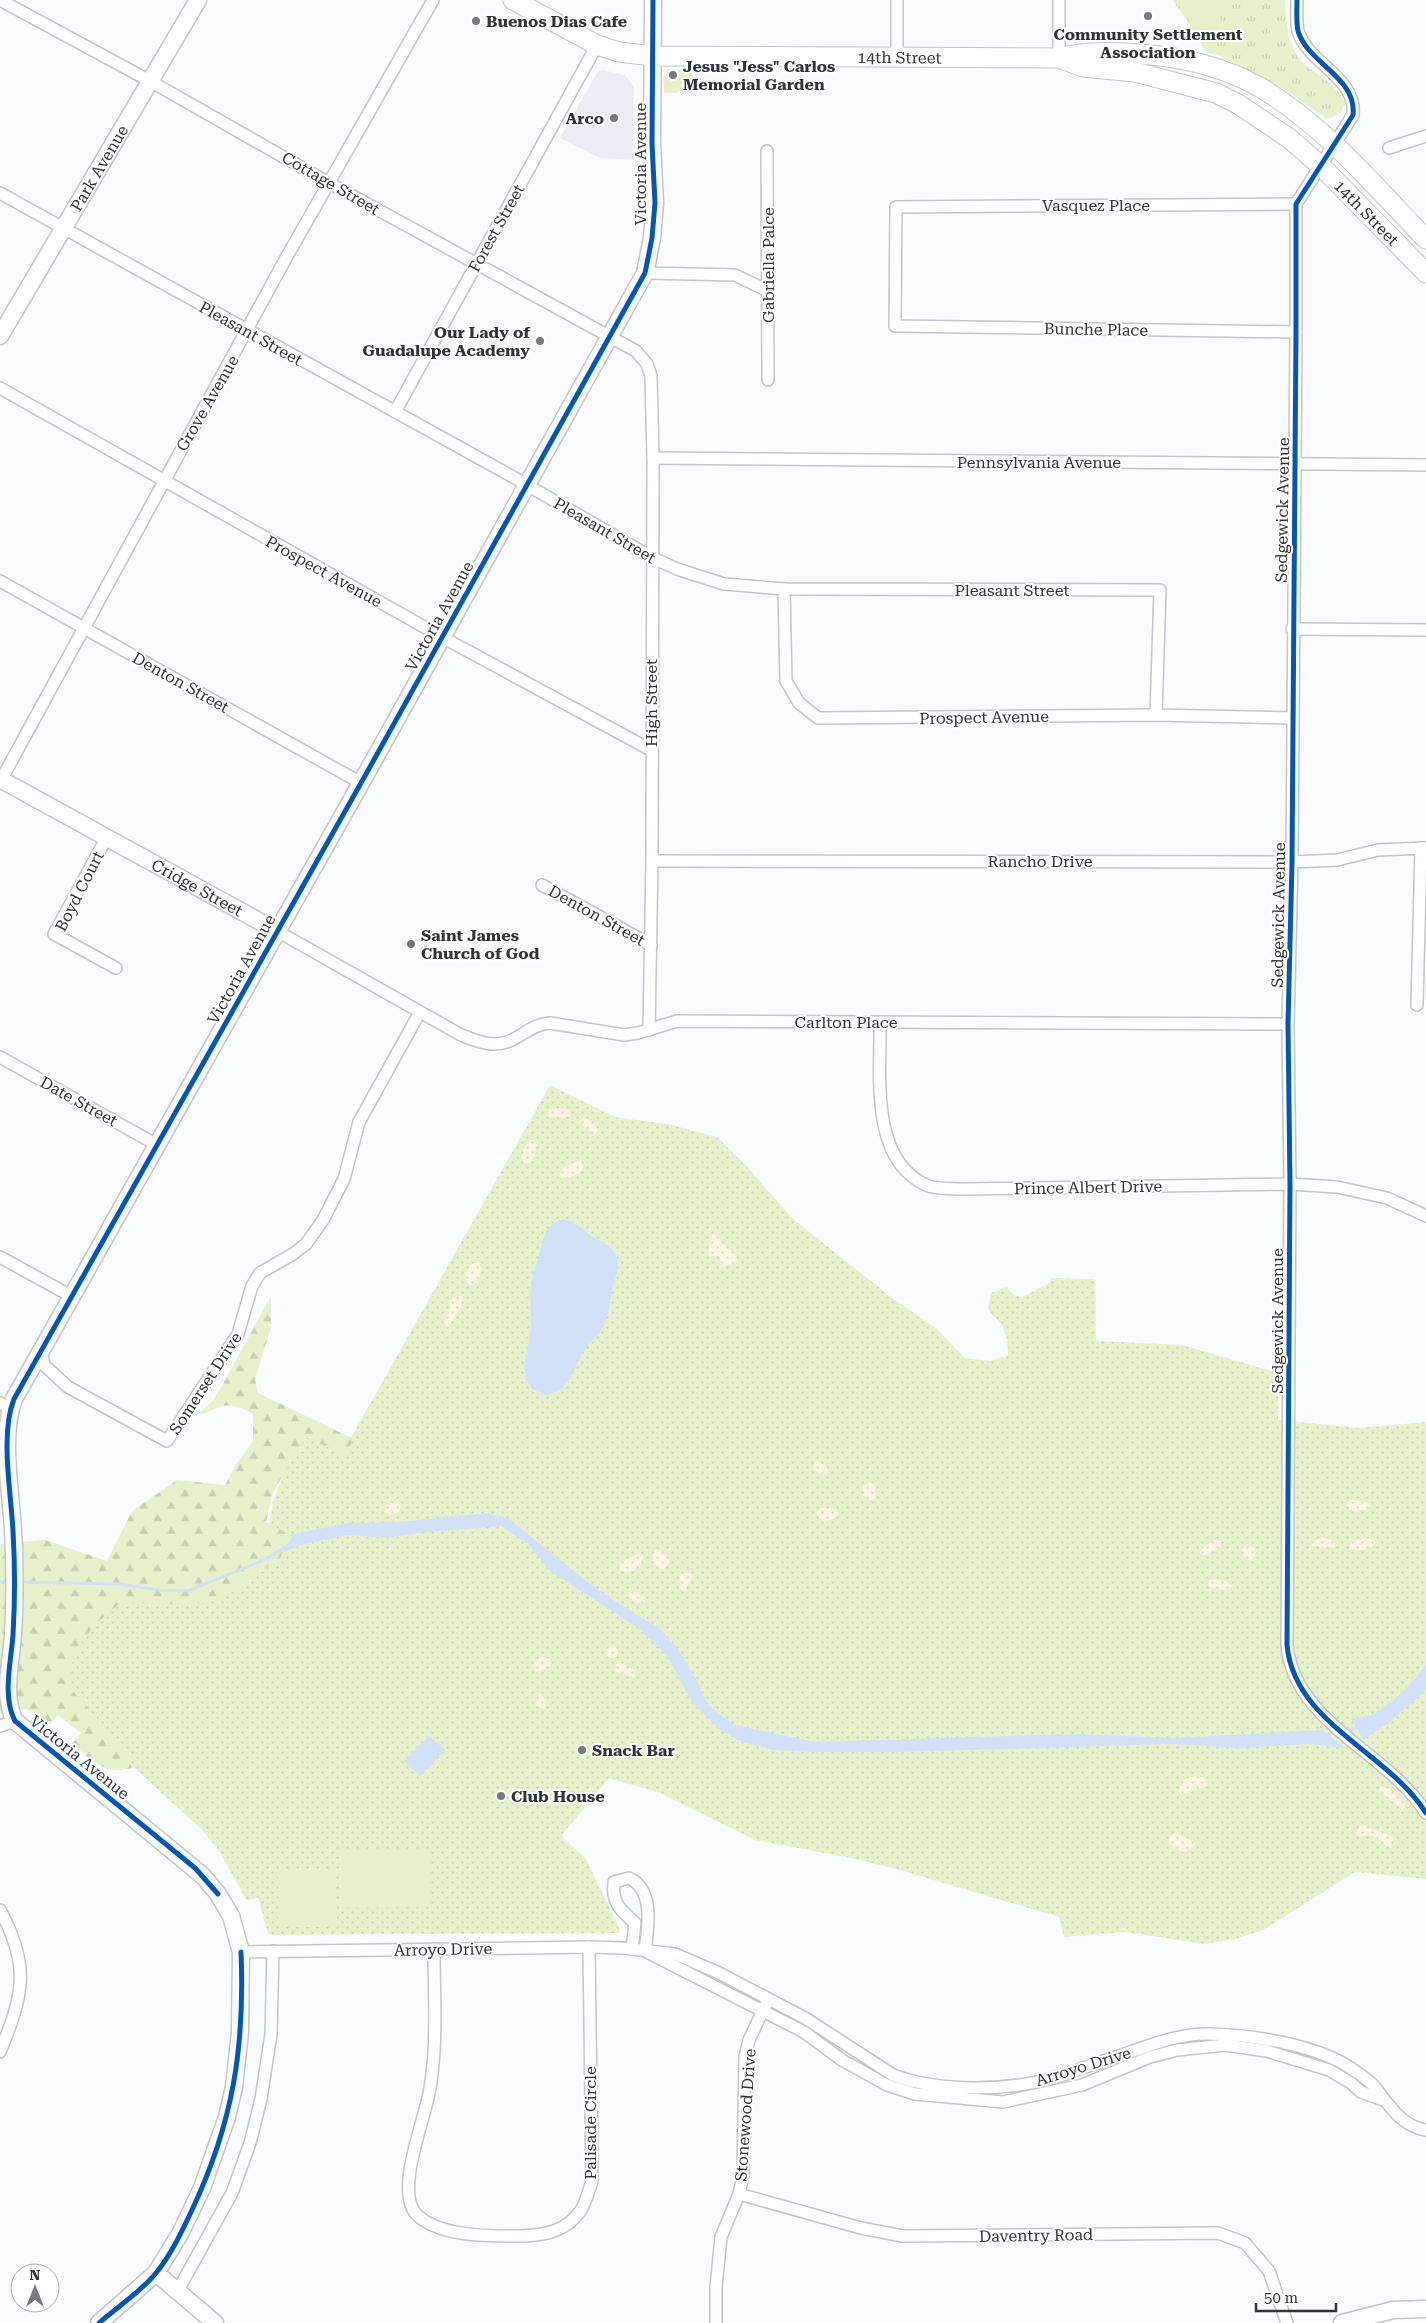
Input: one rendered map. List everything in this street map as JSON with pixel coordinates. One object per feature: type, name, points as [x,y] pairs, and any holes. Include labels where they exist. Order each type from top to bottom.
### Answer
[{"type":"main road","name":"14th Street","points":[[513,0],[596,45],[619,52],[653,56],[1059,58],[1078,52],[1120,52],[1154,54],[1188,60],[1260,88],[1296,112],[1333,145],[1426,239]]},
{"type":"main road","name":"14th Street","points":[[1059,58],[1083,67],[1135,72],[1216,93],[1260,117],[1290,139],[1321,166],[1426,273]]},
{"type":"street","name":"Cottage Street","points":[[0,0],[150,81],[329,183],[609,338],[636,351],[647,364],[651,376]]},
{"type":"street","name":"Park Avenue","points":[[0,336],[198,0]]},
{"type":"street","name":"Grove Avenue","points":[[0,780],[85,629],[164,480],[248,331],[286,258],[433,0]]},
{"type":"street","name":"Victoria Avenue","points":[[99,2323],[156,2274],[180,2234],[202,2188],[227,2117],[239,2056],[241,1952],[231,1916],[218,1894],[203,1876],[8,1724],[13,1631],[14,1550],[4,1442],[5,1405],[41,1351],[645,274],[652,238],[655,203],[652,144],[653,0]]},
{"type":"street","points":[[896,57],[897,0]]},
{"type":"street","points":[[1059,0],[1059,58]]},
{"type":"street","points":[[1296,204],[1353,115],[1354,102],[1348,89],[1304,43],[1298,30],[1297,0]]},
{"type":"street","name":"Forest Street","points":[[395,412],[596,45]]},
{"type":"street","points":[[1389,148],[1426,136]]},
{"type":"street","name":"Gabriella Palce","points":[[767,151],[768,380]]},
{"type":"street","name":"Pleasant Street","points":[[0,193],[527,485],[651,557],[677,569],[724,584],[784,589],[1160,590],[1156,715]]},
{"type":"street","name":"Vasquez Place","points":[[895,326],[896,207],[1296,204]]},
{"type":"street","name":"Sedgewick Avenue","points":[[1296,204],[1292,862],[1288,1024],[1290,1184],[1287,1645],[1289,1666],[1299,1686],[1342,1733],[1389,1770],[1408,1788],[1426,1813]]},
{"type":"street","points":[[645,274],[735,275],[768,291]]},
{"type":"street","name":"Bunche Place","points":[[895,326],[1296,332]]},
{"type":"street","name":"High Street","points":[[648,1030],[652,861],[651,557],[653,458],[651,376]]},
{"type":"street","name":"Prospect Avenue","points":[[0,388],[442,637],[651,750]]},
{"type":"street","name":"Pennsylvania Avenue","points":[[653,458],[1426,465]]},
{"type":"street","name":"Denton Street","points":[[0,581],[361,783]]},
{"type":"street","name":"Prospect Avenue","points":[[784,589],[786,681],[798,703],[818,718],[1156,715],[1292,718]]},
{"type":"street","points":[[1292,629],[1426,630]]},
{"type":"street","name":"Cridge Street","points":[[0,780],[277,931],[420,1012]]},
{"type":"street","name":"Boyd Court","points":[[106,839],[54,934],[116,968]]},
{"type":"street","points":[[1417,1005],[1424,848]]},
{"type":"street","name":"Rancho Drive","points":[[652,861],[1292,862],[1337,860],[1378,850],[1424,848]]},
{"type":"street","name":"Denton Street","points":[[542,885],[651,945]]},
{"type":"street","name":"Carlton Place","points":[[420,1012],[461,1035],[491,1044],[514,1039],[539,1024],[550,1023],[624,1035],[648,1030],[677,1020],[1288,1024]]},
{"type":"street","name":"Somerset Drive","points":[[41,1351],[42,1362],[51,1373],[68,1387],[167,1441],[238,1334],[252,1286],[260,1273],[306,1244],[323,1220],[344,1179],[359,1122],[420,1012]]},
{"type":"street","name":"Prince Albert Drive","points":[[880,1022],[881,1117],[891,1151],[907,1173],[927,1186],[964,1189],[1290,1184],[1337,1187],[1387,1198],[1426,1216]]},
{"type":"street","name":"Date Street","points":[[0,1058],[157,1145]]},
{"type":"street","points":[[0,1257],[71,1296]]},
{"type":"street","points":[[632,1949],[635,1923],[616,1905],[613,1897],[614,1882],[629,1878],[636,1881],[642,1890],[649,1915],[645,1951]]},
{"type":"street","points":[[0,1910],[9,1926],[20,1959],[22,1987],[11,2025],[0,2052]]},
{"type":"street","name":"Arroyo Drive","points":[[241,1952],[589,1947],[675,1954],[769,1998],[805,2018],[888,2072],[923,2084],[977,2087],[1020,2085],[1051,2078],[1172,2038],[1208,2034],[1248,2036],[1291,2044],[1323,2055],[1354,2069],[1372,2084],[1383,2100],[1404,2120],[1413,2127],[1426,2130]]},
{"type":"street","name":"Palisade Circle","points":[[434,1949],[433,2060],[430,2092],[410,2164],[407,2188],[410,2202],[416,2214],[432,2224],[448,2230],[483,2236],[538,2236],[560,2230],[581,2210],[592,2181],[589,1947]]},
{"type":"street","points":[[177,2292],[232,2193],[250,2143],[261,2099],[271,2034],[273,1951]]},
{"type":"street","name":"Arroyo Drive","points":[[645,1951],[804,2032],[842,2060],[886,2085],[904,2092],[937,2098],[1003,2102],[1082,2085],[1150,2058],[1177,2050],[1225,2045],[1267,2051],[1329,2070],[1361,2092],[1383,2100]]},
{"type":"street","name":"Stonewood Drive","points":[[716,2323],[716,2286],[721,2237],[739,2194],[743,2175],[745,2057],[750,2040],[769,1998]]},
{"type":"street","name":"Daventry Road","points":[[739,2194],[861,2228],[903,2236],[1218,2233],[1245,2243],[1269,2271],[1287,2323]]},
{"type":"street","points":[[156,2274],[215,2323]]},
{"type":"street","points":[[1342,2323],[1393,2310],[1426,2309]]},
{"type":"shaded area","points":[[602,70],[625,75],[634,87],[633,153],[637,160],[600,158],[560,138],[597,73]]},
{"type":"green space","points":[[1173,0],[1285,0],[1287,26],[1295,52],[1306,66],[1328,82],[1342,97],[1345,103],[1340,114],[1327,119],[1285,90],[1220,56],[1206,52]]},
{"type":"green space","points":[[1179,0],[1207,0],[1222,21],[1200,36],[1177,2]]},
{"type":"green space","points":[[671,70],[691,70],[691,83],[677,93],[664,93],[663,78]]},
{"type":"green space","points":[[550,1085],[615,1117],[672,1125],[717,1137],[748,1168],[792,1218],[892,1298],[937,1329],[965,1358],[990,1361],[1008,1355],[1005,1332],[1001,1324],[990,1312],[988,1306],[991,1293],[1006,1287],[1014,1295],[1022,1297],[1049,1283],[1051,1278],[1095,1279],[1096,1341],[1182,1345],[1279,1373],[1278,1420],[1358,1428],[1426,1422],[1426,1879],[1355,1872],[1263,1930],[1235,1939],[1204,1944],[1125,1932],[1064,1937],[1059,1917],[896,1869],[846,1857],[755,1840],[660,1793],[609,1778],[561,1836],[586,1859],[620,1930],[618,1933],[270,1935],[267,1931],[258,1897],[247,1901],[218,1849],[201,1829],[32,1674],[25,1567],[264,1555],[273,1502],[305,1418],[349,1441]]},
{"type":"green space","points":[[271,1296],[271,1327],[255,1380],[258,1393],[354,1439],[345,1455],[306,1437],[272,1494],[266,1522],[292,1536],[279,1560],[256,1573],[247,1584],[223,1597],[202,1603],[182,1605],[134,1602],[130,1607],[118,1605],[97,1623],[82,1641],[70,1667],[71,1689],[96,1717],[104,1731],[129,1757],[134,1767],[124,1770],[108,1769],[100,1766],[72,1744],[81,1733],[58,1715],[50,1724],[27,1709],[0,1711],[0,1544],[45,1540],[107,1561],[132,1511],[177,1480],[225,1485],[237,1463],[253,1441],[253,1414],[241,1408],[228,1406],[197,1414],[212,1402]]},
{"type":"green space","points":[[429,1849],[430,1907],[340,1908],[340,1850]]},
{"type":"green space","points":[[278,1870],[336,1870],[337,1927],[278,1927]]},
{"type":"sand","points":[[556,1108],[569,1110],[570,1117],[547,1117],[548,1111]]},
{"type":"sand","points":[[584,1118],[592,1122],[598,1129],[597,1132],[594,1134],[582,1125],[580,1120]]},
{"type":"sand","points":[[533,1140],[537,1145],[534,1156],[529,1163],[524,1163],[521,1157],[527,1144]]},
{"type":"sand","points":[[581,1161],[584,1164],[582,1171],[567,1179],[560,1177],[562,1171],[567,1166]]},
{"type":"sand","points":[[712,1235],[718,1235],[738,1261],[720,1268],[719,1256],[709,1256],[708,1248]]},
{"type":"sand","points":[[479,1263],[482,1269],[477,1282],[471,1286],[466,1281],[466,1273],[469,1266]]},
{"type":"sand","points":[[457,1296],[462,1296],[464,1301],[448,1328],[445,1326],[444,1321],[450,1312],[451,1300]]},
{"type":"sand","points":[[816,1461],[828,1467],[829,1473],[824,1475],[814,1470],[813,1465]]},
{"type":"sand","points":[[869,1482],[875,1484],[875,1499],[870,1500],[863,1495],[863,1486]]},
{"type":"sand","points":[[1350,1500],[1367,1502],[1371,1506],[1367,1509],[1354,1511],[1347,1507],[1347,1503]]},
{"type":"sand","points":[[396,1501],[401,1505],[399,1512],[389,1515],[385,1513],[386,1505]]},
{"type":"sand","points":[[822,1508],[835,1509],[839,1514],[831,1520],[823,1521],[816,1514]]},
{"type":"sand","points":[[1325,1537],[1335,1543],[1335,1548],[1312,1546],[1312,1542]]},
{"type":"sand","points":[[1366,1538],[1374,1540],[1376,1543],[1364,1550],[1350,1549],[1351,1542]]},
{"type":"sand","points":[[1214,1540],[1221,1541],[1221,1547],[1208,1555],[1201,1555],[1200,1551]]},
{"type":"sand","points":[[1249,1546],[1253,1547],[1256,1552],[1251,1561],[1244,1557],[1241,1549]]},
{"type":"sand","points":[[655,1550],[667,1555],[669,1563],[664,1569],[658,1568],[654,1564],[653,1554]]},
{"type":"sand","points":[[640,1553],[643,1555],[639,1567],[628,1572],[620,1570],[620,1563]]},
{"type":"sand","points":[[683,1573],[694,1574],[685,1591],[681,1590],[679,1576]]},
{"type":"sand","points":[[1211,1579],[1227,1581],[1233,1587],[1225,1590],[1209,1587],[1208,1583]]},
{"type":"sand","points":[[632,1591],[644,1597],[645,1601],[643,1604],[637,1603],[629,1597],[628,1593]]},
{"type":"sand","points":[[612,1646],[618,1652],[612,1658],[606,1652]]},
{"type":"sand","points":[[541,1657],[550,1658],[551,1666],[535,1672],[533,1663]]},
{"type":"sand","points":[[621,1663],[634,1670],[636,1678],[615,1671],[616,1664]]},
{"type":"sand","points":[[537,1694],[542,1695],[546,1701],[544,1709],[536,1705]]},
{"type":"sand","points":[[1190,1777],[1203,1777],[1206,1780],[1206,1786],[1181,1795],[1179,1793],[1182,1783]]},
{"type":"sand","points":[[1380,1787],[1390,1789],[1405,1804],[1405,1808],[1402,1810],[1380,1791]]},
{"type":"sand","points":[[1363,1825],[1389,1835],[1394,1839],[1391,1846],[1386,1846],[1377,1838],[1371,1836],[1360,1837],[1356,1833],[1358,1828]]},
{"type":"sand","points":[[1177,1833],[1195,1843],[1195,1846],[1184,1853],[1172,1846],[1169,1840],[1171,1835]]},
{"type":"water","points":[[565,1219],[610,1247],[617,1258],[618,1269],[603,1327],[586,1348],[566,1384],[554,1393],[546,1395],[532,1389],[526,1379],[524,1366],[531,1328],[530,1295],[533,1274],[546,1231],[553,1223]]},
{"type":"water","points":[[488,1513],[509,1519],[590,1584],[633,1613],[658,1627],[678,1649],[696,1679],[708,1705],[734,1725],[815,1742],[1075,1734],[1175,1738],[1322,1730],[1345,1748],[1309,1744],[1239,1748],[1173,1744],[898,1752],[774,1750],[742,1742],[720,1730],[692,1702],[666,1654],[637,1627],[550,1571],[528,1544],[501,1526],[417,1533],[387,1538],[348,1535],[305,1544],[283,1552],[292,1537],[289,1535],[348,1523],[399,1522]]},
{"type":"water","points":[[1426,1665],[1426,1689],[1424,1692],[1391,1721],[1363,1740],[1351,1718],[1362,1718],[1383,1708],[1403,1692]]},
{"type":"water","points":[[429,1736],[445,1750],[420,1776],[404,1761]]},
{"type":"waterway","points":[[20,1582],[118,1584],[158,1590],[188,1591],[264,1560],[290,1544]]},
{"type":"waterway","points":[[0,1582],[9,1582]]},
{"type":"waterway","points":[[1344,1731],[1360,1727]]},
{"type":"waterway","points":[[1324,1735],[1338,1732]]},
{"type":"cycle path","points":[[218,1894],[195,1868],[15,1721],[11,1712],[8,1690],[15,1583],[7,1446],[10,1413],[14,1399],[361,783],[645,273],[652,238],[655,203],[652,144],[653,0]]},
{"type":"cycle path","points":[[1297,0],[1297,27],[1303,43],[1348,90],[1352,102],[1353,115],[1296,204],[1292,862],[1288,1024],[1290,1184],[1287,1645],[1293,1672],[1306,1696],[1324,1716],[1409,1791],[1426,1813]]},
{"type":"cycle path","points":[[99,2323],[144,2286],[161,2266],[180,2234],[206,2178],[227,2115],[238,2052],[242,1987],[241,1952]]},
{"type":"place","name":"Community Settlement Association","points":[[1148,16]]},
{"type":"place","name":"Buenos Dias Cafe","points":[[476,21]]},
{"type":"place","name":"Jesus \"Jess\" Carlos Memorial Garden","points":[[673,75]]},
{"type":"place","name":"Arco","points":[[614,118]]},
{"type":"place","name":"Our Lady of Guadalupe Academy","points":[[540,341]]},
{"type":"place","name":"Saint James Church of God","points":[[411,944]]},
{"type":"place","name":"Snack Bar","points":[[582,1750]]},
{"type":"place","name":"Club House","points":[[501,1796]]}]
